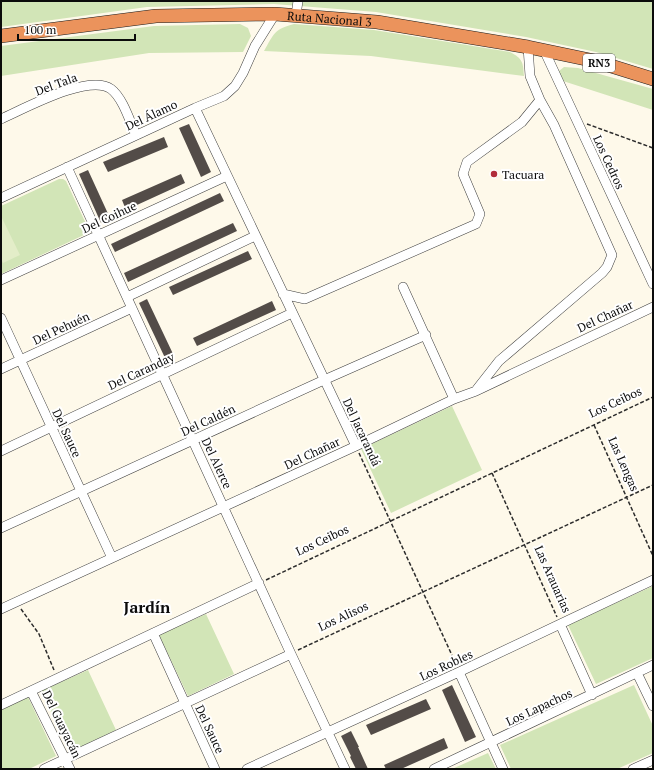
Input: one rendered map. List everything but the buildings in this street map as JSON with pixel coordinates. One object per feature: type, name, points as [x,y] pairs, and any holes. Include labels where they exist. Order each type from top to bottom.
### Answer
[{"type":"highway","name":"Ruta Nacional 3","points":[[1,36],[156,16],[296,15],[377,22],[528,47],[595,61],[653,79]]},
{"type":"street","points":[[296,15],[298,1]]},
{"type":"street","name":"Del Álamo","points":[[1,198],[224,96],[235,86],[243,74],[255,46],[274,14]]},
{"type":"street","points":[[476,391],[499,361],[602,273],[612,255],[554,125],[540,100],[530,76],[528,47]]},
{"type":"street","name":"Los Cedros","points":[[544,50],[653,284]]},
{"type":"street","name":"Del Tala","points":[[1,119],[70,89],[87,85],[99,86],[110,88],[118,97],[136,135]]},
{"type":"street","points":[[283,294],[305,299],[476,224],[480,214],[463,174],[467,162],[522,122],[540,100]]},
{"type":"street","name":"Del Jacarandá","points":[[195,108],[356,446]]},
{"type":"street","name":"Del Alerce","points":[[67,167],[345,769]]},
{"type":"street","name":"Del Coihue","points":[[1,280],[227,176]]},
{"type":"street","points":[[127,297],[255,236]]},
{"type":"street","points":[[403,287],[454,399]]},
{"type":"street","name":"Del Chañar","points":[[1,609],[356,446],[454,399],[476,391],[653,307]]},
{"type":"street","name":"Del Pehuén","points":[[1,370],[132,308]]},
{"type":"street","name":"Del Caranday","points":[[1,451],[292,313]]},
{"type":"street","name":"Del Sauce","points":[[1,318],[112,558]]},
{"type":"street","name":"Del Caldén","points":[[1,528],[324,380],[426,335]]},
{"type":"street","name":"Los Robles","points":[[247,769],[459,672],[653,580]]},
{"type":"street","points":[[1,705],[259,583]]},
{"type":"street","name":"Las Arauarias","points":[[560,624],[592,695]]},
{"type":"street","name":"Del Sauce","points":[[153,633],[215,769]]},
{"type":"street","points":[[44,769],[291,654]]},
{"type":"street","name":"Los Lapachos","points":[[434,769],[653,665]]},
{"type":"street","points":[[459,672],[503,769]]},
{"type":"street","points":[[637,673],[653,706]]},
{"type":"street","name":"Del Guayacán","points":[[32,691],[70,769]]},
{"type":"street","points":[[633,769],[653,760]]},
{"type":"path","points":[[577,120],[653,148]]},
{"type":"path","name":"Los Ceibos","points":[[259,583],[653,397]]},
{"type":"path","name":"Las Lengas","points":[[594,425],[653,556]]},
{"type":"path","name":"Del Jacarandá","points":[[356,446],[459,672]]},
{"type":"path","name":"Las Arauarias","points":[[492,474],[560,624]]},
{"type":"path","name":"Los Alisos","points":[[291,654],[653,485]]},
{"type":"path","points":[[16,602],[39,634],[51,662],[56,679]]},
{"type":"green space","points":[[1,1],[653,1],[653,69],[596,52],[526,37],[376,12],[274,4],[147,7],[1,27]]},
{"type":"green space","points":[[240,24],[248,28],[251,36],[243,52],[149,53],[1,76],[1,46],[154,26]]},
{"type":"green space","points":[[294,24],[374,30],[510,52],[522,61],[524,76],[371,56],[264,51],[278,30]]},
{"type":"green space","points":[[564,67],[578,68],[653,89],[653,110],[563,81],[559,71]]},
{"type":"green space","points":[[59,179],[66,181],[88,228],[86,234],[1,274],[1,206]]},
{"type":"green space","points":[[1,216],[20,255],[3,263],[1,259]]},
{"type":"green space","points":[[452,406],[482,470],[391,513],[361,449]]},
{"type":"green space","points":[[653,586],[653,658],[596,684],[568,625]]},
{"type":"green space","points":[[206,614],[234,674],[188,696],[159,635]]},
{"type":"green space","points":[[88,670],[116,730],[70,752],[41,691]]},
{"type":"green space","points":[[634,685],[653,726],[653,753],[617,769],[511,769],[500,745]]},
{"type":"green space","points":[[28,697],[56,756],[29,769],[1,769],[1,710]]},
{"type":"green space","points":[[488,753],[496,769],[452,769]]},
{"type":"place","name":"Tacuara","points":[[494,174]]},
{"type":"district","name":"Jardín","points":[[147,607]]}]
